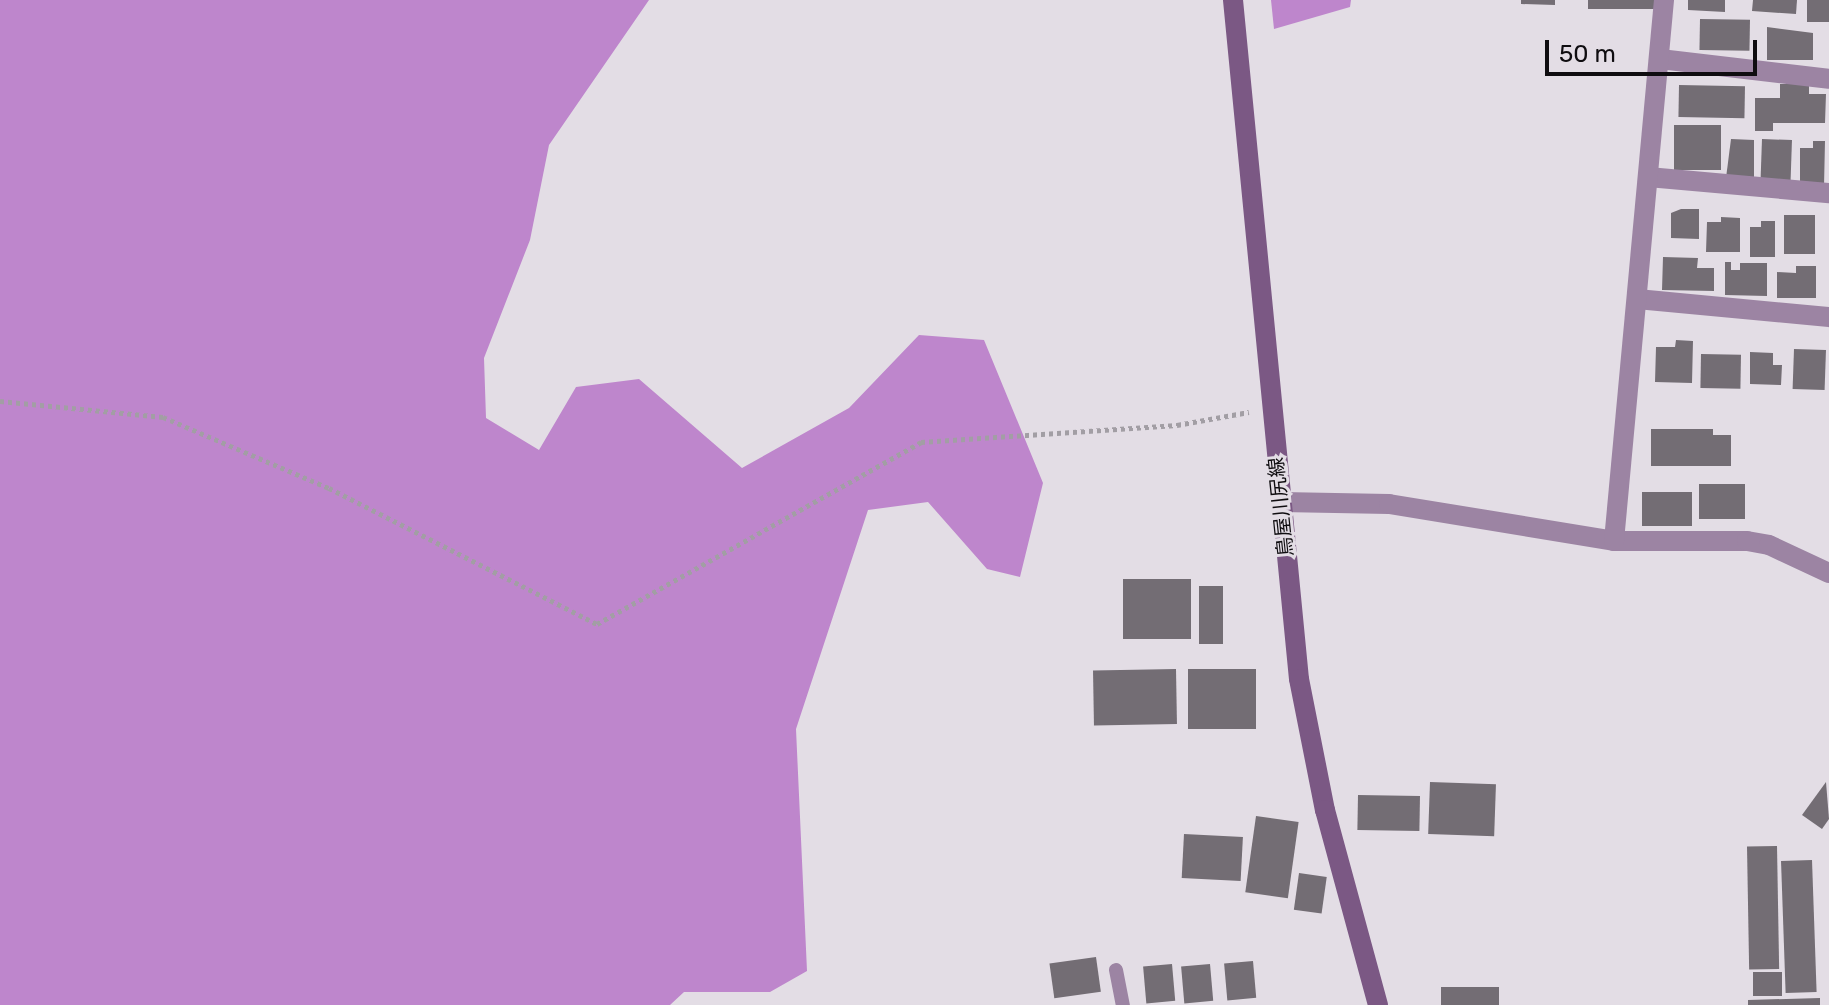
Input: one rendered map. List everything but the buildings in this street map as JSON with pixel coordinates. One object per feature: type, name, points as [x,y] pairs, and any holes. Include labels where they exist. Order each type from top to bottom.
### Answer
[{"type":"main road","name":"鳥屋川尻線","points":[[1233,0],[1281,502],[1309,739],[1378,1005]]},
{"type":"street","points":[[1614,541],[1664,0]]},
{"type":"street","points":[[1660,59],[1829,79]]},
{"type":"street","points":[[1648,177],[1829,193]]},
{"type":"street","points":[[1637,299],[1829,317]]},
{"type":"street","points":[[1281,502],[1389,504],[1614,541],[1747,541],[1769,545],[1829,573]]},
{"type":"lane","points":[[1116,970],[1123,1005]]},
{"type":"path","points":[[0,401],[163,417],[329,488],[597,624],[921,442],[1177,425],[1272,408]]},
{"type":"shaded area","points":[[0,0],[649,0],[549,145],[530,240],[484,358],[486,418],[539,450],[576,387],[639,379],[742,468],[849,408],[919,335],[984,340],[1043,483],[1020,577],[987,569],[928,502],[868,510],[796,729],[807,971],[770,992],[684,992],[670,1005],[0,1005]]},
{"type":"shaded area","points":[[1271,0],[1351,0],[1350,7],[1274,29]]}]
